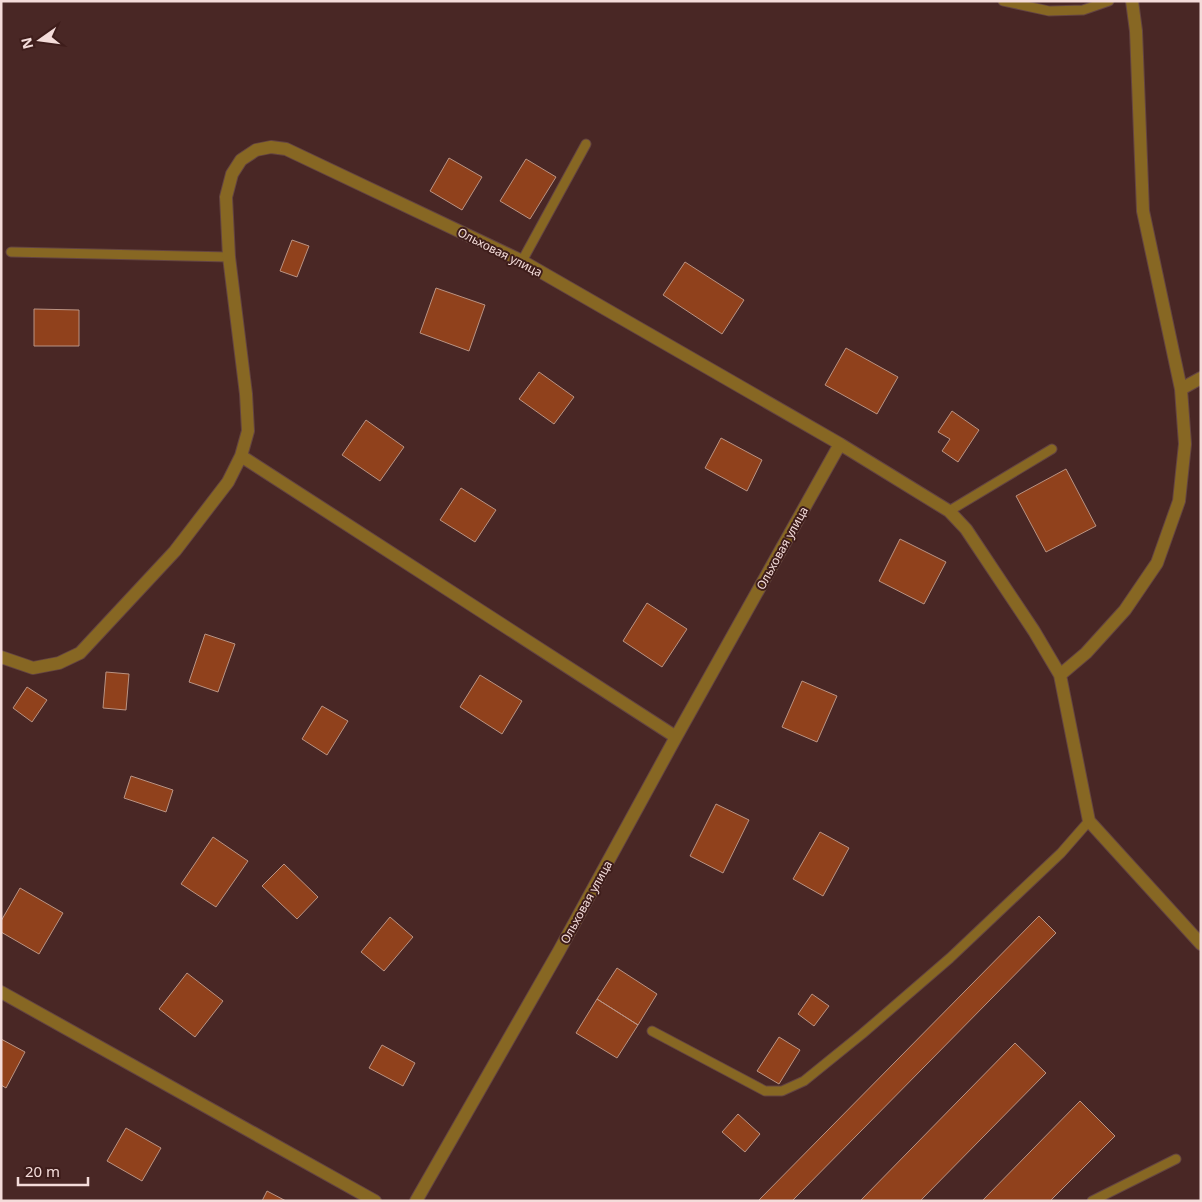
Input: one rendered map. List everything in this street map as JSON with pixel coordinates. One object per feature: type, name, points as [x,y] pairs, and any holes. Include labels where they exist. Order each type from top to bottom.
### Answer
[{"type":"street","points":[[1060,675],[1086,653],[1125,610],[1157,563],[1179,501],[1185,444],[1181,389],[1143,211],[1136,32],[1132,1]]},
{"type":"street","name":"Ольховая улица","points":[[229,257],[226,197],[232,174],[241,160],[256,150],[271,147],[286,149],[522,261],[840,444],[559,951],[416,1201]]},
{"type":"street","points":[[1,657],[33,668],[59,664],[80,653],[175,551],[228,482],[241,456],[248,431],[246,394],[229,257]]},
{"type":"street","points":[[1181,389],[1201,378]]},
{"type":"street","points":[[840,444],[949,511],[966,529],[1034,631],[1060,675],[1089,821],[1201,944]]},
{"type":"street","points":[[241,456],[676,737]]},
{"type":"street","points":[[1,992],[375,1201]]},
{"type":"lane","points":[[1003,1],[1050,11],[1084,10],[1109,1]]},
{"type":"lane","points":[[522,261],[586,144]]},
{"type":"lane","points":[[11,252],[229,257]]},
{"type":"lane","points":[[949,511],[1052,449]]},
{"type":"lane","points":[[652,1032],[765,1091],[782,1091],[804,1081],[950,958],[1061,853],[1089,821]]},
{"type":"lane","points":[[1092,1201],[1176,1159]]},
{"type":"building","points":[[449,158],[482,177],[462,210],[430,191]]},
{"type":"building","points":[[526,159],[556,177],[530,219],[500,201]]},
{"type":"building","points":[[292,240],[309,246],[297,277],[280,271]]},
{"type":"building","points":[[685,262],[744,300],[722,334],[663,295]]},
{"type":"building","points":[[436,288],[485,305],[469,351],[420,333]]},
{"type":"building","points":[[34,309],[79,310],[79,346],[34,346]]},
{"type":"building","points":[[846,348],[898,377],[877,414],[825,385]]},
{"type":"building","points":[[539,372],[574,397],[554,424],[519,399]]},
{"type":"building","points":[[952,411],[979,430],[958,462],[942,451],[950,439],[938,432]]},
{"type":"building","points":[[366,420],[404,447],[380,481],[342,455]]},
{"type":"building","points":[[721,438],[762,460],[747,491],[705,468]]},
{"type":"building","points":[[1066,469],[1096,526],[1046,552],[1016,496]]},
{"type":"building","points":[[461,488],[496,510],[475,542],[440,520]]},
{"type":"building","points":[[900,539],[946,562],[924,604],[879,581]]},
{"type":"building","points":[[647,603],[687,629],[662,667],[623,641]]},
{"type":"building","points":[[205,634],[235,644],[218,692],[189,682]]},
{"type":"building","points":[[106,672],[129,674],[126,710],[103,708]]},
{"type":"building","points":[[480,675],[522,701],[502,734],[460,707]]},
{"type":"building","points":[[802,681],[837,696],[817,742],[782,727]]},
{"type":"building","points":[[27,687],[47,700],[32,722],[13,708]]},
{"type":"building","points":[[322,706],[348,721],[327,755],[302,739]]},
{"type":"building","points":[[131,776],[173,790],[166,812],[124,798]]},
{"type":"building","points":[[716,804],[749,820],[723,873],[690,856]]},
{"type":"building","points":[[820,832],[849,848],[823,896],[793,879]]},
{"type":"building","points":[[213,837],[248,861],[216,907],[181,884]]},
{"type":"building","points":[[284,864],[318,897],[297,919],[262,886]]},
{"type":"building","points":[[20,888],[63,913],[39,954],[1,932],[1,921]]},
{"type":"building","points":[[1039,916],[1056,933],[792,1201],[758,1201]]},
{"type":"building","points":[[390,917],[413,937],[384,971],[361,952]]},
{"type":"building","points":[[617,968],[657,994],[638,1025],[597,999]]},
{"type":"building","points":[[187,973],[223,1001],[195,1037],[159,1009]]},
{"type":"building","points":[[812,994],[829,1006],[814,1026],[798,1014]]},
{"type":"building","points":[[597,999],[638,1025],[617,1058],[576,1033]]},
{"type":"building","points":[[779,1037],[800,1050],[779,1084],[757,1071]]},
{"type":"building","points":[[1,1039],[25,1052],[6,1088],[1,1085]]},
{"type":"building","points":[[1015,1043],[1046,1073],[920,1201],[860,1201]]},
{"type":"building","points":[[382,1045],[415,1063],[403,1086],[369,1068]]},
{"type":"building","points":[[1080,1101],[1115,1136],[1050,1201],[982,1201]]},
{"type":"building","points":[[738,1114],[760,1134],[745,1152],[722,1132]]},
{"type":"building","points":[[126,1128],[161,1148],[142,1181],[107,1161]]},
{"type":"building","points":[[267,1191],[286,1201],[262,1201]]}]
